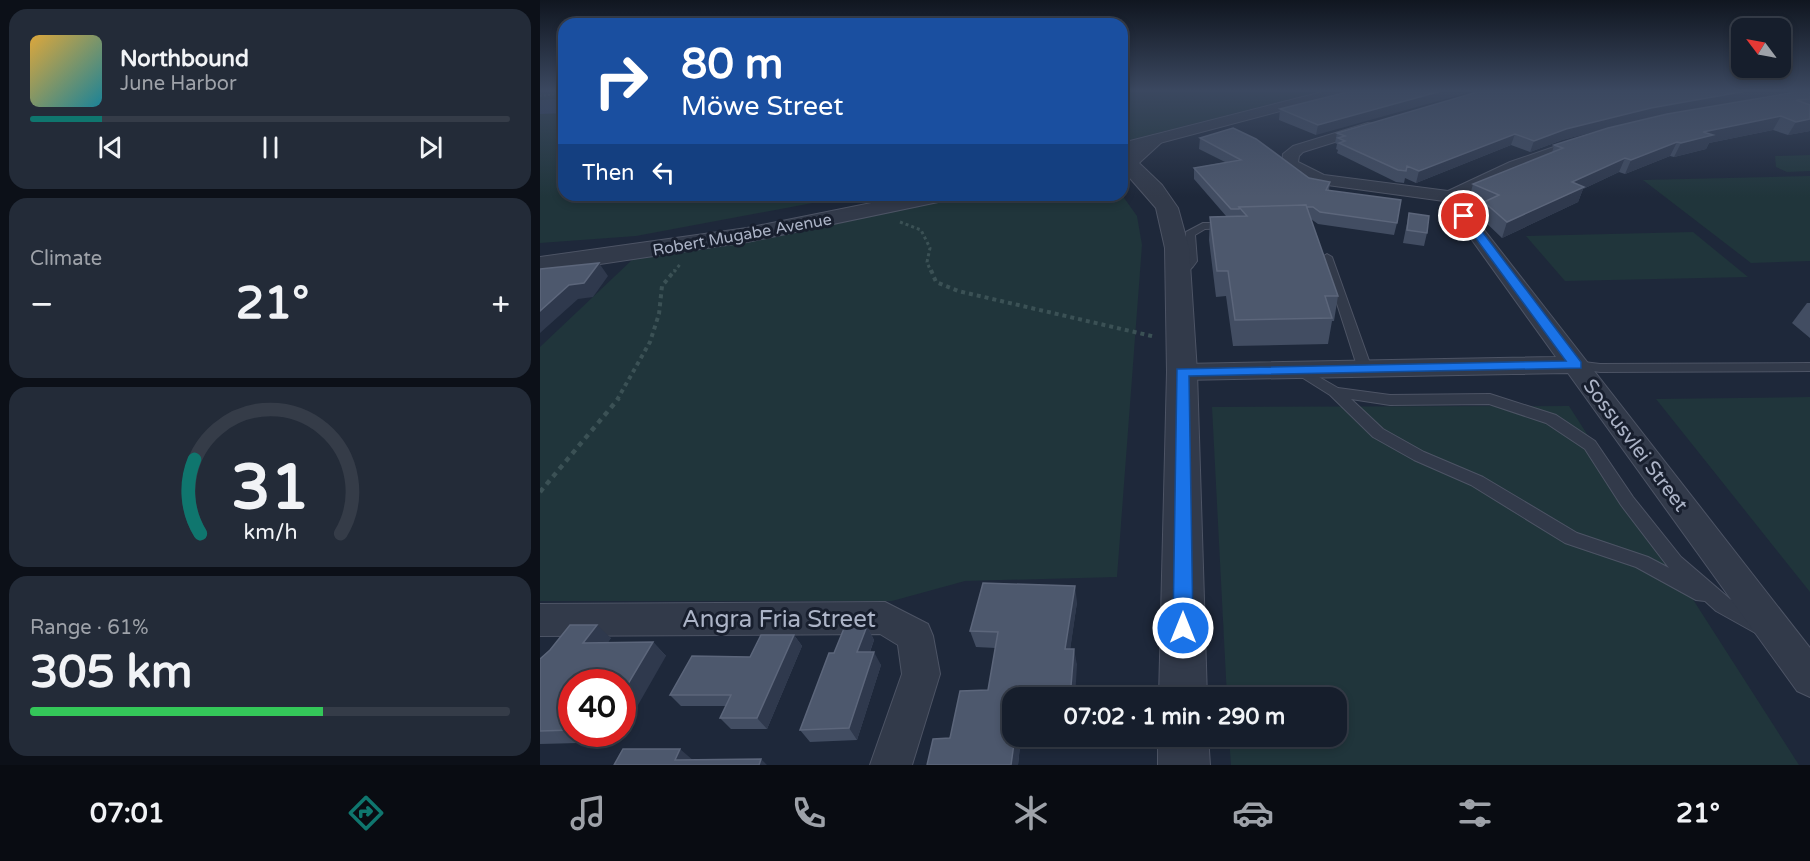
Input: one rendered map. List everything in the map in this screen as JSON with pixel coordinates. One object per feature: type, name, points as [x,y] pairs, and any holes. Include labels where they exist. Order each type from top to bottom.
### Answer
[{"type":"street","points":[[1128,157],[1149,142],[1210,126]]},
{"type":"street","points":[[1372,126],[1298,149],[1291,154],[1290,164],[1320,179],[1450,197],[1516,165],[1602,136]]},
{"type":"street","points":[[1128,165],[1154,190],[1167,208],[1172,223],[1178,272],[1181,357],[1183,687]]},
{"type":"street","name":"Sossusvlei Street","points":[[1450,197],[1810,678]]},
{"type":"street","name":"Robert Mugabe Avenue","points":[[540,261],[634,249],[787,223],[896,201]]},
{"type":"street","name":"Robert Mugabe Avenue","points":[[540,265],[694,243],[912,201]]},
{"type":"street","points":[[1181,357],[1300,370],[1576,365]]},
{"type":"street","name":"Angra Fria Street","points":[[540,620],[885,618],[915,636],[921,674],[891,765]]},
{"type":"street","points":[[1183,747],[1184,765]]},
{"type":"lane","points":[[1178,272],[1188,268],[1193,260],[1190,234],[1203,226],[1239,226]]},
{"type":"lane","points":[[1327,257],[1365,369]]},
{"type":"lane","points":[[1576,365],[1600,368],[1810,367]]},
{"type":"lane","points":[[1300,370],[1335,392],[1378,434],[1419,456],[1477,481],[1571,538],[1642,562],[1779,637]]},
{"type":"lane","points":[[1335,392],[1390,400],[1490,399],[1551,418],[1590,445],[1627,501],[1675,562],[1722,605]]},
{"type":"path","points":[[899,221],[921,230],[930,248],[927,262],[936,282],[958,291],[1181,357]]},
{"type":"path","points":[[540,492],[619,399],[646,351],[663,306],[662,286],[694,243]]},
{"type":"green space","points":[[540,126],[558,126],[558,201],[823,201],[636,236],[540,243]]},
{"type":"green space","points":[[1128,126],[1186,126],[1128,140]]},
{"type":"green space","points":[[1810,155],[1810,171],[1787,172],[1776,167],[1775,156]]},
{"type":"green space","points":[[1810,176],[1810,261],[1751,263],[1643,180]]},
{"type":"green space","points":[[942,201],[1126,201],[1137,216],[1142,245],[1117,577],[965,581],[892,601],[540,601],[540,347],[633,259],[845,222]]},
{"type":"green space","points":[[1693,232],[1748,277],[1565,281],[1526,236]]},
{"type":"green space","points":[[1810,397],[1810,592],[1656,399]]},
{"type":"green space","points":[[1569,406],[1799,765],[1231,765],[1230,747],[1347,747],[1347,687],[1226,687],[1212,407]]},
{"type":"building","points":[[1362,126],[1579,126],[1534,141],[1515,134],[1419,171],[1407,166],[1406,171],[1398,170],[1339,143],[1345,141],[1338,138],[1345,136],[1337,133]]},
{"type":"building","points":[[1618,126],[1734,126],[1703,132],[1713,135],[1677,142],[1631,160],[1625,158],[1572,182],[1584,187],[1507,222],[1484,202],[1499,195],[1473,184],[1563,148],[1554,145]]},
{"type":"building","points":[[1233,128],[1256,139],[1309,178],[1330,182],[1326,190],[1401,200],[1397,223],[1320,212],[1306,205],[1231,209],[1194,168],[1241,160],[1200,138]]},
{"type":"building","points":[[1306,205],[1338,296],[1325,296],[1332,318],[1235,320],[1228,271],[1217,271],[1210,217],[1247,216],[1239,207]]},
{"type":"building","points":[[1409,213],[1429,216],[1427,233],[1407,230]]},
{"type":"building","points":[[599,263],[584,283],[569,285],[540,311],[540,269]]},
{"type":"building","points":[[983,583],[1075,586],[1065,649],[1074,649],[1071,687],[1002,687],[1002,747],[1013,747],[1011,765],[927,765],[933,739],[950,738],[960,691],[988,690],[998,632],[970,631]]},
{"type":"building","points":[[570,625],[597,625],[583,643],[653,642],[636,671],[558,669],[558,730],[540,731],[540,659]]},
{"type":"building","points":[[845,626],[867,626],[857,652],[874,652],[849,728],[800,730],[829,653],[834,653]]},
{"type":"building","points":[[761,635],[794,635],[757,718],[720,718],[731,695],[670,695],[692,656],[750,657]]},
{"type":"building","points":[[623,749],[680,749],[675,760],[761,759],[759,765],[614,765]]},
{"type":"route","points":[[1183,628],[1182,372],[1576,365],[1464,216]]}]
